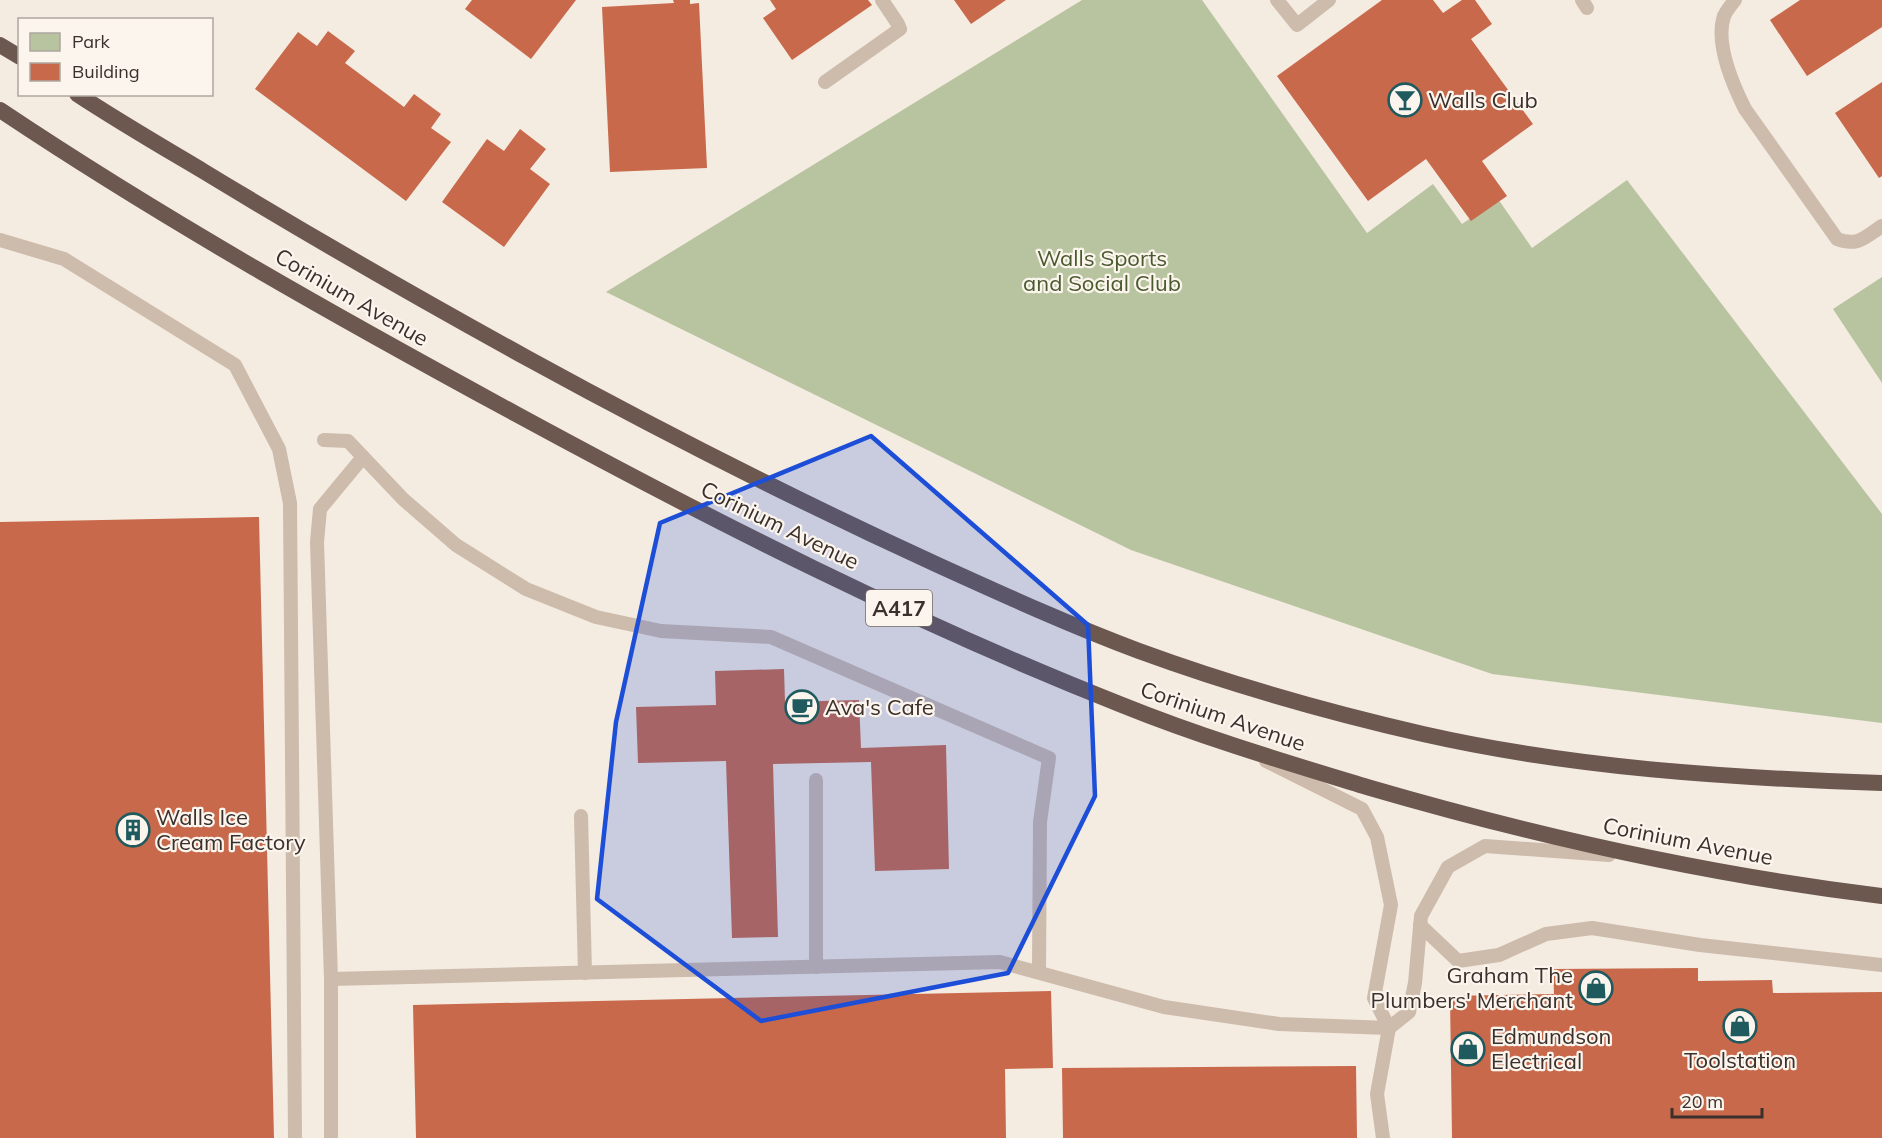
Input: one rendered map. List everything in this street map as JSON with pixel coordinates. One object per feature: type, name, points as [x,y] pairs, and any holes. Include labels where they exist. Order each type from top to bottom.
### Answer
[{"type":"highway","points":[[0,45],[18,56]]},
{"type":"highway","name":"Corinium Avenue","points":[[80,96],[295,227],[600,398],[763,482],[897,546],[1026,605],[1137,650],[1272,695],[1341,714],[1495,749],[1719,776],[1882,783]]},
{"type":"highway","name":"Corinium Avenue","points":[[0,110],[50,144],[178,222],[422,363],[576,447],[887,603],[1126,707],[1319,773],[1438,808],[1532,832],[1744,876],[1882,896]]},
{"type":"lane","points":[[825,82],[900,29],[882,0]]},
{"type":"lane","points":[[1277,0],[1297,25],[1329,0]]},
{"type":"lane","points":[[1735,0],[1723,18],[1722,32],[1728,68],[1734,88],[1745,109],[1837,238],[1848,243],[1859,242],[1882,226]]},
{"type":"lane","points":[[0,240],[64,259],[235,365],[279,449],[290,503],[295,1138]]},
{"type":"lane","points":[[324,440],[348,441],[403,499],[456,546],[526,588],[597,617],[661,631],[771,637],[1049,758],[1040,822],[1039,972]]},
{"type":"lane","points":[[331,1138],[331,979],[317,542],[320,509],[363,457]]},
{"type":"lane","points":[[1227,742],[1362,809],[1377,837],[1391,905],[1374,998],[1389,1028],[1377,1094],[1383,1138]]},
{"type":"lane","points":[[816,780],[816,967]]},
{"type":"lane","points":[[580,816],[585,973]]},
{"type":"lane","points":[[331,979],[1000,962],[1164,1007],[1279,1024],[1389,1028],[1409,1012],[1415,983],[1421,916],[1448,867],[1485,846],[1650,858]]},
{"type":"lane","points":[[1420,925],[1458,961],[1499,955],[1546,934],[1592,928],[1700,945],[1882,965]]},
{"type":"highlighted area","points":[[871,436],[1088,625],[1095,796],[1008,973],[761,1021],[597,899],[616,722],[660,523]]},
{"type":"green space","name":"Walls Sports and Social Club","points":[[1082,0],[1202,0],[1367,233],[1433,184],[1462,224],[1498,199],[1532,248],[1627,180],[1882,514],[1882,723],[1492,674],[1131,550],[606,292]]},
{"type":"green space","points":[[1882,277],[1882,383],[1833,309]]},
{"type":"building","points":[[472,0],[576,0],[531,59],[465,9]]},
{"type":"building","points":[[673,0],[690,0],[690,4],[699,3],[707,168],[610,172],[602,7],[674,3]]},
{"type":"building","points":[[770,0],[868,0],[872,5],[792,60],[763,18],[776,9]]},
{"type":"building","points":[[954,0],[1006,0],[971,24]]},
{"type":"building","name":"Walls Club","points":[[1382,0],[1433,0],[1443,13],[1462,0],[1475,0],[1492,24],[1471,39],[1533,124],[1482,161],[1507,196],[1471,221],[1426,159],[1368,201],[1277,76]]},
{"type":"building","points":[[1800,0],[1882,0],[1882,27],[1807,76],[1770,20]]},
{"type":"building","points":[[328,31],[355,51],[345,63],[404,107],[414,94],[441,114],[431,128],[451,142],[406,201],[255,89],[298,32],[317,46]]},
{"type":"building","points":[[1882,82],[1882,176],[1879,178],[1835,113]]},
{"type":"building","points":[[520,129],[546,149],[530,169],[550,184],[504,247],[442,202],[487,139],[504,151]]},
{"type":"building","name":"Walls Ice Cream Factory","points":[[259,517],[274,1138],[0,1138],[0,522]]},
{"type":"building","points":[[784,669],[785,702],[859,700],[861,748],[946,745],[949,869],[875,871],[871,762],[773,764],[778,937],[732,938],[726,761],[638,763],[636,707],[716,705],[715,671]]},
{"type":"building","points":[[1698,968],[1698,981],[1772,980],[1773,993],[1882,992],[1882,1138],[1452,1138],[1450,996],[1554,994],[1553,969]]},
{"type":"building","points":[[1051,991],[1053,1068],[1005,1069],[1006,1138],[416,1138],[413,1005]]},
{"type":"building","points":[[1356,1066],[1357,1138],[1063,1138],[1062,1068]]},
{"type":"place","name":"Walls Club","points":[[1405,100]]},
{"type":"place","name":"Ava's Cafe","points":[[802,707]]},
{"type":"place","name":"Walls Ice Cream Factory","points":[[133,830]]},
{"type":"place","name":"Graham The Plumbers' Merchant","points":[[1596,988]]},
{"type":"place","name":"Toolstation","points":[[1740,1026]]},
{"type":"place","name":"Edmundson Electrical","points":[[1468,1049]]}]
